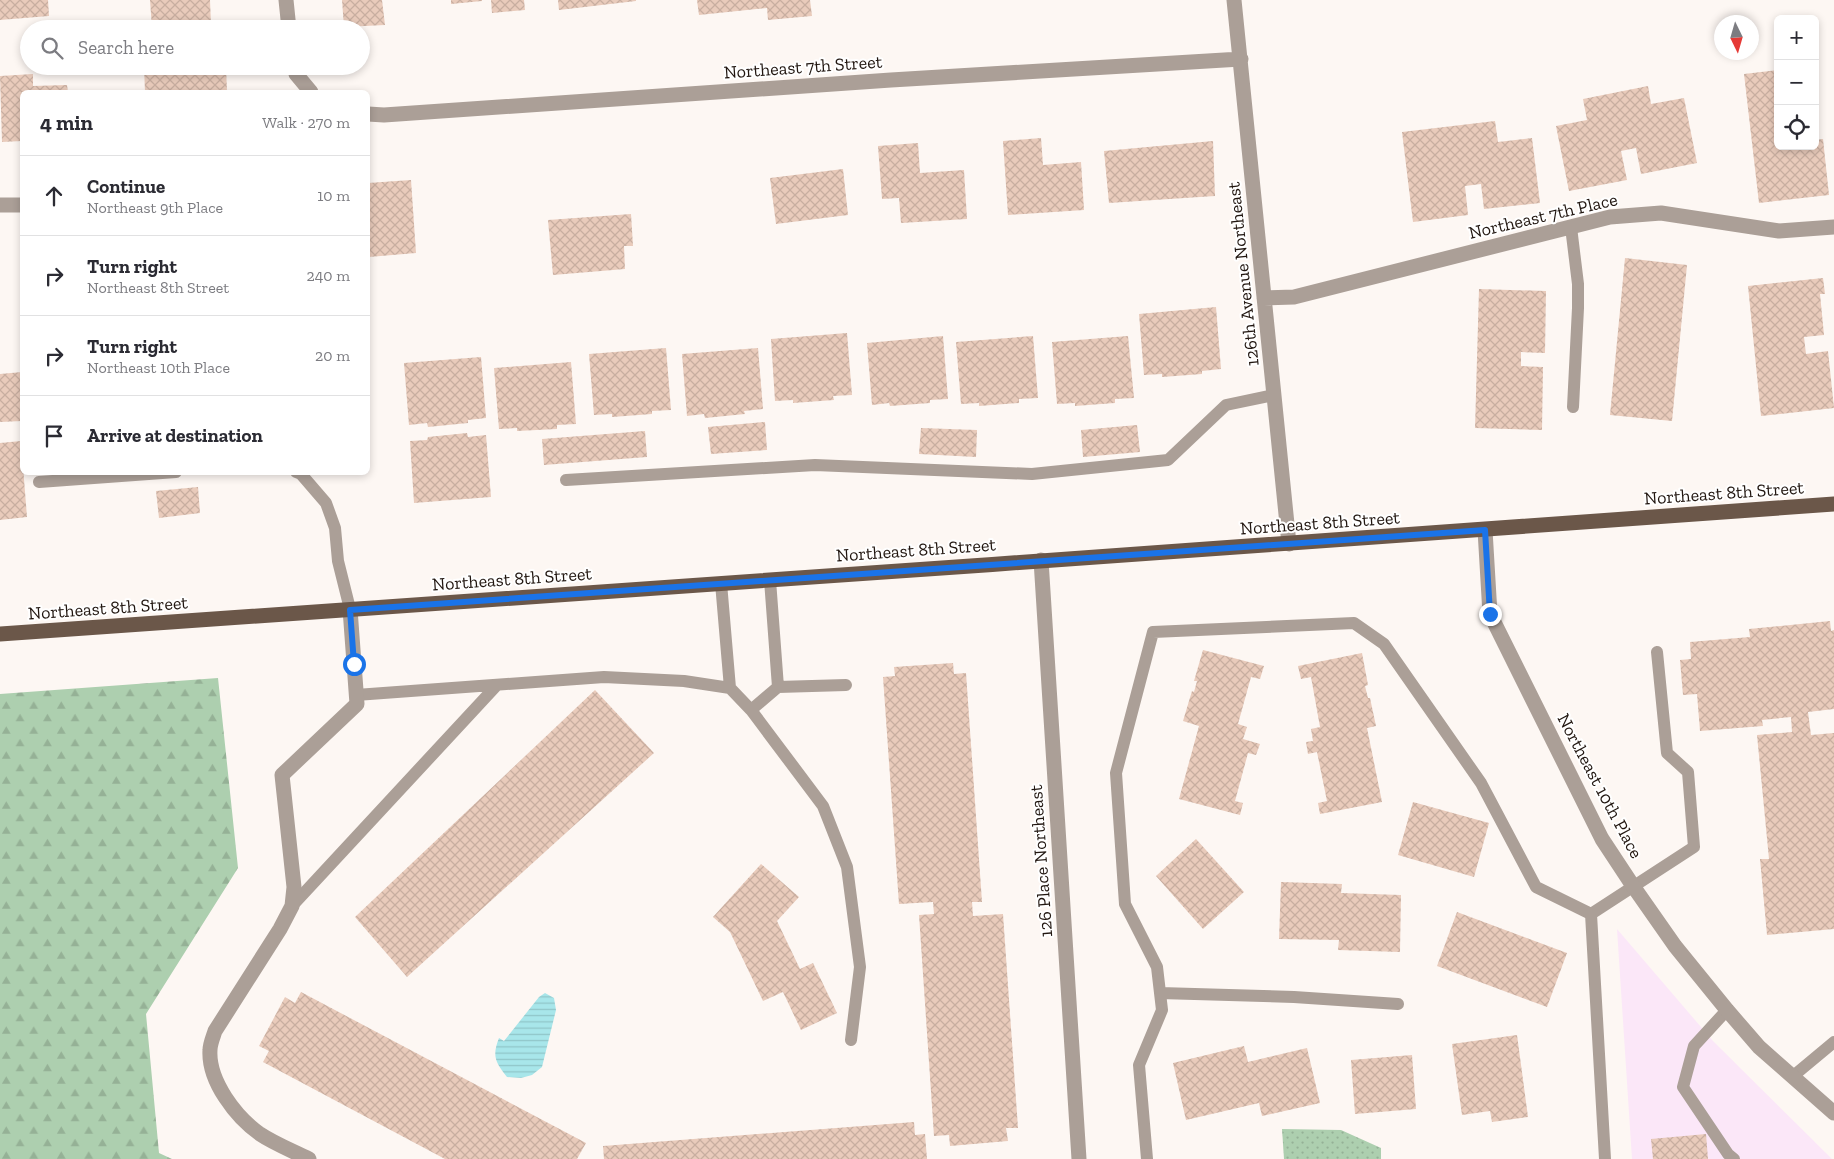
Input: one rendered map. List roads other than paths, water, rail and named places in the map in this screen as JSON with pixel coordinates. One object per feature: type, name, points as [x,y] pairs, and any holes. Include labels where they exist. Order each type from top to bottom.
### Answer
[{"type":"main road","name":"Northeast 8th Street","points":[[0,634],[1834,504]]},
{"type":"street","points":[[286,0],[288,20]]},
{"type":"street","name":"126th Avenue Northeast","points":[[1234,0],[1289,544]]},
{"type":"street","name":"Northeast 7th Street","points":[[370,114],[384,115],[891,80],[1241,59]]},
{"type":"street","points":[[297,75],[309,90]]},
{"type":"street","points":[[0,206],[20,204]]},
{"type":"street","name":"Northeast 7th Place","points":[[1264,298],[1294,297],[1610,217],[1661,213],[1779,231],[1834,227]]},
{"type":"street","name":"Northeast 10th Place","points":[[1485,530],[1490,614],[1602,839],[1632,886],[1675,946],[1726,1010],[1759,1047],[1834,1113]]},
{"type":"street","name":"126 Place Northeast","points":[[1041,560],[1079,1159]]},
{"type":"street","points":[[309,1159],[260,1134],[237,1114],[221,1091],[212,1068],[210,1050],[215,1031],[280,929],[292,906],[294,887],[282,775],[357,704],[350,610]]},
{"type":"lane","points":[[1571,227],[1577,268],[1578,308],[1573,407]]},
{"type":"lane","points":[[566,480],[815,465],[1032,474],[1168,460],[1226,405],[1274,395]]},
{"type":"lane","points":[[40,482],[135,475]]},
{"type":"lane","points":[[302,475],[326,503],[335,528],[338,561],[350,610]]},
{"type":"lane","points":[[770,580],[778,687]]},
{"type":"lane","points":[[721,583],[730,688]]},
{"type":"lane","points":[[1147,1159],[1139,1065],[1162,1010],[1157,967],[1125,904],[1116,773],[1153,632],[1354,623],[1384,644],[1482,783],[1536,887],[1591,914]]},
{"type":"lane","points":[[1591,914],[1694,847],[1688,772],[1667,753],[1657,652]]},
{"type":"lane","points":[[356,695],[604,677],[684,680],[730,688],[752,710],[823,806],[847,867],[860,967],[851,1040]]},
{"type":"lane","points":[[292,906],[497,685]]},
{"type":"lane","points":[[752,710],[778,687],[846,685]]},
{"type":"lane","points":[[1591,914],[1605,1159]]},
{"type":"lane","points":[[1160,993],[1294,997],[1398,1004]]},
{"type":"lane","points":[[1726,1010],[1694,1046],[1684,1087],[1728,1154],[1734,1159]]},
{"type":"lane","points":[[1792,1077],[1834,1042]]},
{"type":"water","points":[[545,993],[554,998],[556,1010],[542,1067],[532,1075],[521,1078],[507,1077],[496,1059],[495,1054],[499,1038],[504,1041],[539,997]]}]
